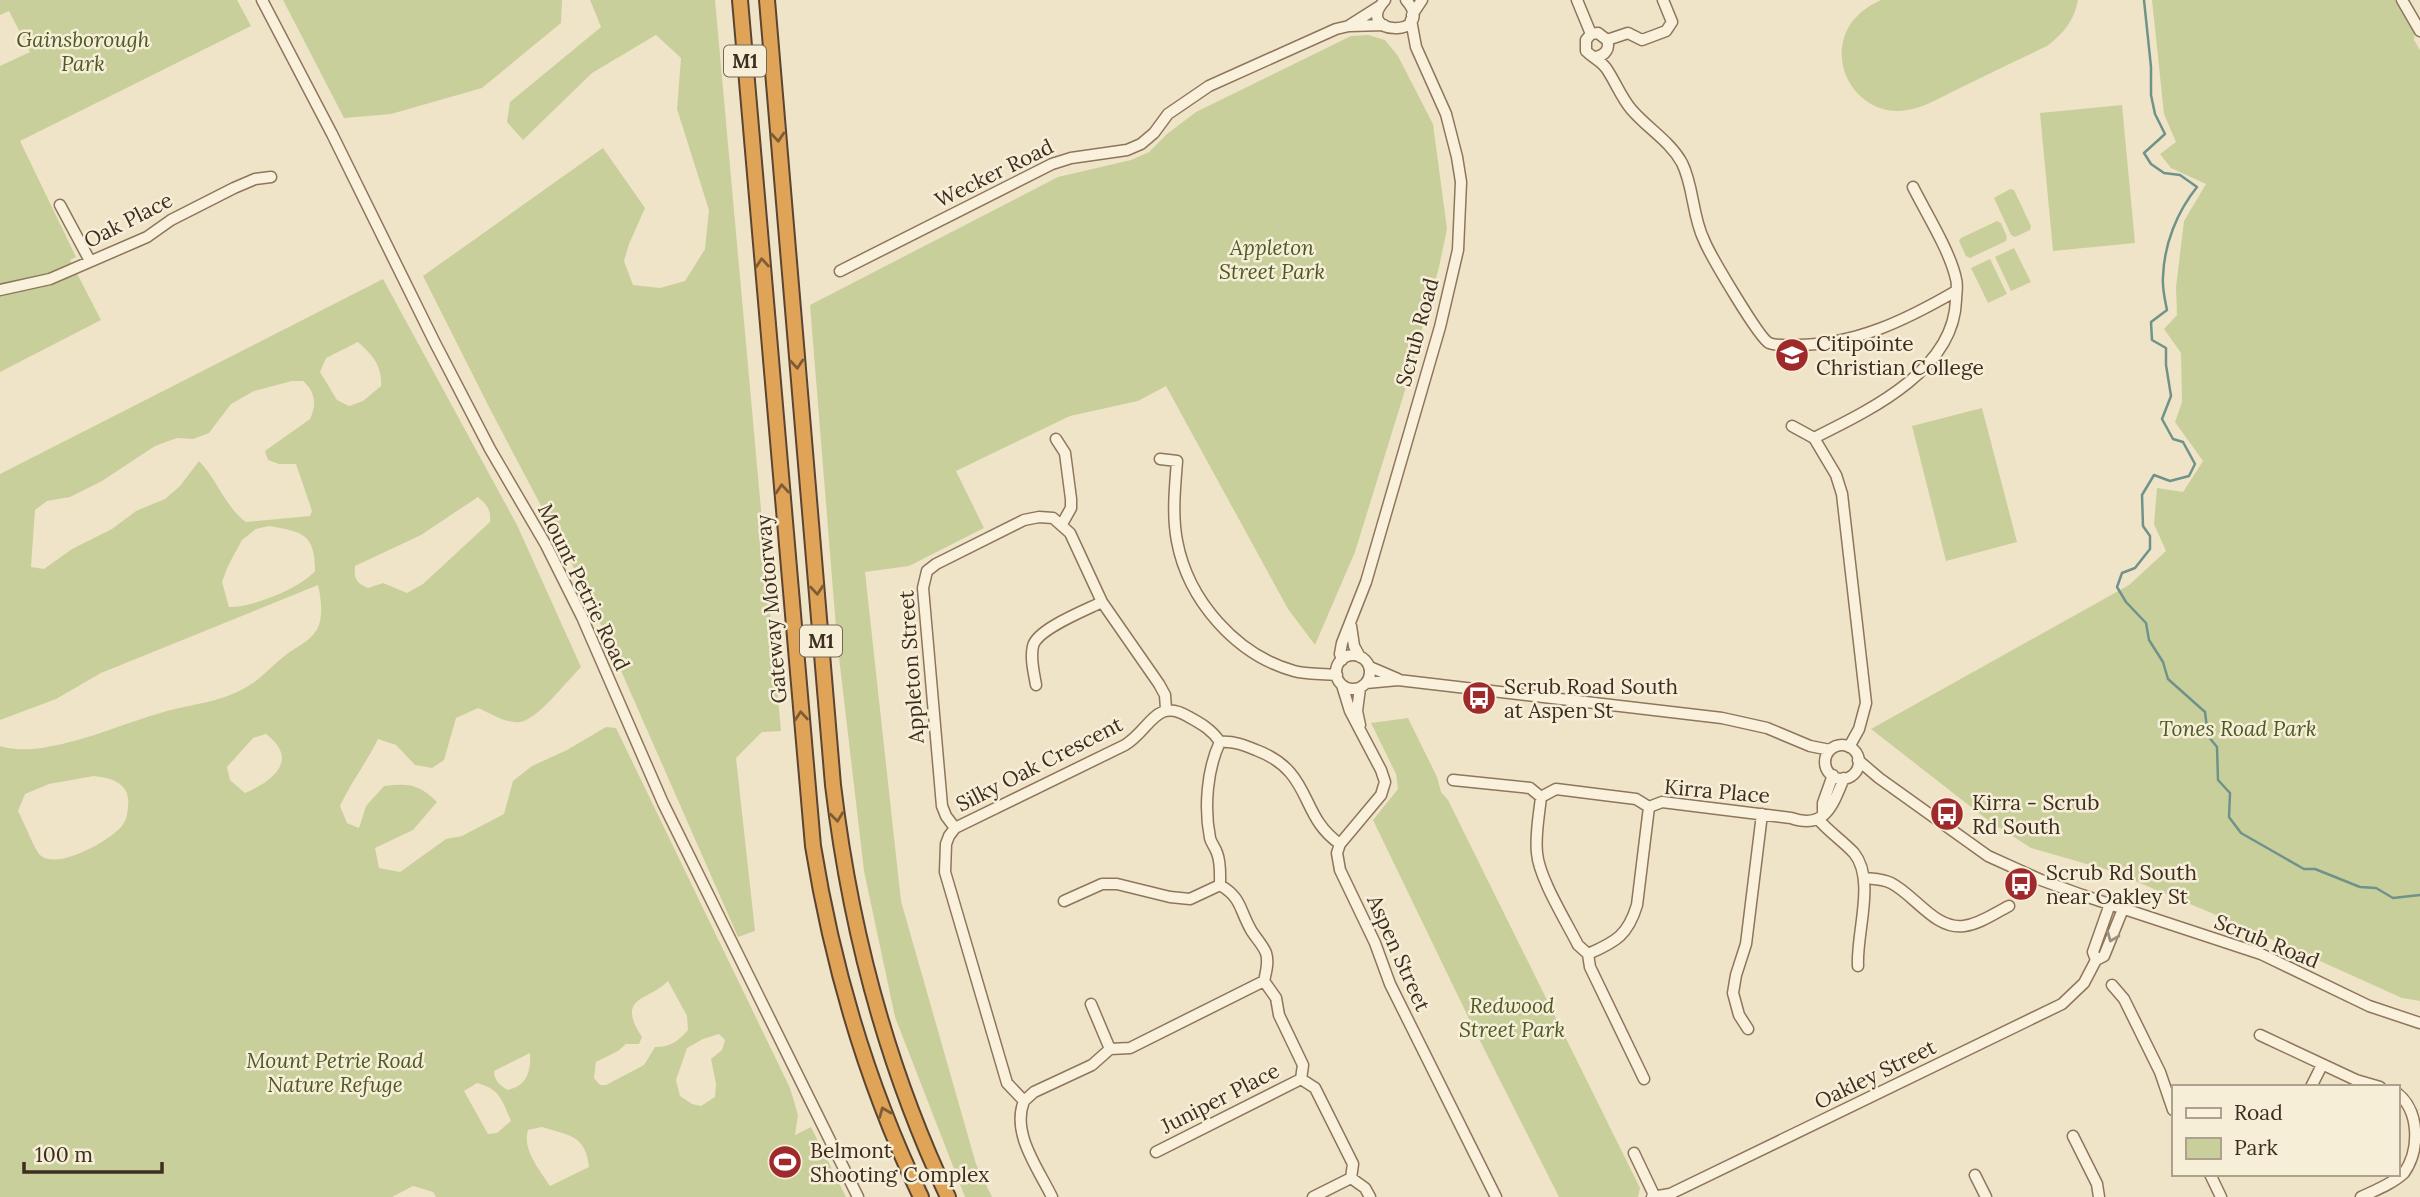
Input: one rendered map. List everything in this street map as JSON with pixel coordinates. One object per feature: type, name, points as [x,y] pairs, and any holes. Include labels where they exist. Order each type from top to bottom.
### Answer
[{"type":"highway","name":"Gateway Motorway","points":[[740,0],[813,846],[828,934],[854,1030],[876,1095],[921,1197]]},
{"type":"highway","name":"M1","points":[[766,0],[833,785],[845,876],[861,951],[890,1055],[920,1135],[948,1197]]},
{"type":"street","name":"Mount Petrie Road","points":[[262,0],[332,134],[434,341],[570,593],[663,803],[858,1197]]},
{"type":"street","points":[[1406,0],[1411,17]]},
{"type":"street","name":"Wecker Road","points":[[1349,26],[1403,28],[1422,0]]},
{"type":"street","points":[[1577,0],[1591,34]]},
{"type":"street","points":[[1607,40],[1628,33],[1642,40],[1666,31],[1672,22],[1663,0]]},
{"type":"street","points":[[2402,0],[2420,31]]},
{"type":"street","name":"Wecker Road","points":[[1383,3],[1379,16],[1388,28]]},
{"type":"street","name":"Wecker Road","points":[[840,271],[1052,164],[1071,158],[1127,150],[1141,144],[1154,133],[1168,114],[1209,86],[1349,26],[1383,3]]},
{"type":"street","name":"Scrub Road","points":[[1342,660],[1342,643],[1370,570],[1440,327],[1458,250],[1461,181],[1452,134],[1434,85],[1416,47],[1411,17]]},
{"type":"street","name":"Scrub Road","points":[[1388,28],[1416,47]]},
{"type":"street","points":[[1607,40],[1598,33],[1591,34],[1586,40],[1585,48],[1606,67],[1629,107],[1664,139],[1681,161],[1689,179],[1696,219],[1704,241],[1748,319],[1770,344],[1820,345],[1855,337],[1889,327],[1956,291]]},
{"type":"street","points":[[1596,57],[1606,51],[1607,40]]},
{"type":"street","name":"Oak Place","points":[[0,290],[36,284],[147,237],[171,220],[234,188],[255,179],[271,177]]},
{"type":"street","points":[[1814,438],[1879,404],[1934,357],[1948,334],[1955,316],[1957,281],[1913,187]]},
{"type":"street","points":[[60,205],[90,261]]},
{"type":"street","points":[[1792,426],[1814,438],[1836,475],[1842,494],[1866,703],[1863,717],[1849,747]]},
{"type":"street","points":[[1056,439],[1065,453],[1071,499],[1071,508],[1062,524],[1070,533],[1102,602],[1159,684],[1165,695],[1166,709],[1178,710],[1213,731],[1220,742]]},
{"type":"street","points":[[1160,459],[1180,461],[1174,514],[1177,542],[1187,575],[1213,617],[1238,642],[1266,661],[1295,672],[1337,675]]},
{"type":"street","name":"Appleton Street","points":[[955,828],[942,806],[923,579],[927,571],[936,564],[1024,520],[1053,518],[1062,524]]},
{"type":"street","points":[[1036,685],[1033,642],[1044,632],[1102,602]]},
{"type":"street","points":[[1351,625],[1354,646],[1360,657],[1370,667],[1398,680]]},
{"type":"street","points":[[1220,742],[1232,741],[1271,755],[1283,763],[1301,785],[1320,827],[1340,844],[1381,795],[1385,782],[1350,711],[1336,670],[1342,660],[1350,656],[1360,657]]},
{"type":"street","points":[[1361,729],[1357,711],[1363,686],[1370,676],[1370,667]]},
{"type":"street","points":[[1342,685],[1351,689],[1398,680],[1722,718],[1767,728],[1810,746],[1830,750],[1841,745],[1849,747],[1856,753],[1858,760],[1855,772],[1844,778],[1833,806],[1821,817]]},
{"type":"street","name":"Silky Oak Crescent","points":[[1024,1101],[1007,1083],[945,872],[946,844],[955,828],[1125,745],[1166,709]]},
{"type":"street","points":[[1220,742],[1214,754],[1209,786],[1210,840],[1220,865],[1220,885]]},
{"type":"street","points":[[1810,746],[1825,762],[1827,770],[1844,778]]},
{"type":"street","points":[[1825,762],[1830,750]]},
{"type":"street","name":"Scrub Road","points":[[1858,760],[1988,856],[2041,880],[2261,954],[2369,1006],[2420,1023]]},
{"type":"street","name":"Scrub Road","points":[[1855,772],[1880,778]]},
{"type":"street","points":[[1833,775],[1821,817],[1828,832],[1853,853],[1864,878],[1858,966]]},
{"type":"street","points":[[1453,780],[1530,788],[1541,797],[1536,837],[1540,869],[1578,945],[1588,954],[1590,967],[1644,1079]]},
{"type":"street","name":"Kirra Place","points":[[1541,797],[1556,789],[1636,799],[1649,807],[1662,802],[1791,818],[1804,823],[1821,817]]},
{"type":"street","points":[[1588,954],[1613,942],[1625,932],[1632,921],[1649,807]]},
{"type":"street","points":[[1748,1029],[1739,1015],[1733,993],[1746,944],[1762,814]]},
{"type":"street","name":"Aspen Street","points":[[1340,844],[1337,853],[1339,870],[1375,943],[1390,984],[1496,1197]]},
{"type":"street","points":[[1864,878],[1892,883],[1939,921],[1951,926],[1963,927],[1975,923],[2009,906]]},
{"type":"street","points":[[1064,901],[1102,884],[1117,884],[1170,898],[1190,899],[1220,885]]},
{"type":"street","points":[[1220,885],[1233,893],[1241,904],[1250,929],[1266,954],[1267,969],[1264,981],[1276,998],[1279,1015],[1304,1065],[1301,1079],[1315,1088],[1353,1164],[1351,1178]]},
{"type":"street","name":"Oakley Street","points":[[2096,960],[2094,952],[2110,904]]},
{"type":"street","name":"Oakley Street","points":[[1653,1196],[1670,1194],[2042,1015],[2074,994],[2084,983],[2096,960],[2104,956],[2123,909]]},
{"type":"street","points":[[1052,1197],[1021,1130],[1018,1115],[1024,1101],[1034,1092],[1092,1065],[1110,1049],[1130,1048],[1264,981]]},
{"type":"street","points":[[2112,985],[2124,999],[2170,1089],[2172,1109]]},
{"type":"street","points":[[1091,1004],[1110,1049]]},
{"type":"street","points":[[2260,1035],[2322,1065],[2373,1085]]},
{"type":"street","points":[[2312,1085],[2322,1065]]},
{"type":"street","name":"Juniper Place","points":[[1156,1152],[1301,1079]]},
{"type":"street","points":[[2361,1197],[2394,1181],[2407,1170],[2416,1153],[2419,1119],[2407,1099],[2399,1094]]},
{"type":"street","points":[[2073,1136],[2097,1184],[2099,1197]]},
{"type":"street","points":[[1634,1153],[1653,1196]]},
{"type":"street","points":[[1975,1175],[1986,1197]]},
{"type":"street","points":[[2211,1176],[2221,1197]]},
{"type":"street","points":[[1313,1197],[1351,1178]]},
{"type":"street","points":[[1351,1178],[1365,1188],[1370,1197]]},
{"type":"green space","name":"Gainsborough Park","points":[[0,0],[237,0],[251,26],[20,141],[76,257],[70,260],[101,320],[0,372],[0,66],[30,52],[9,11],[0,15]]},
{"type":"green space","points":[[283,0],[562,0],[561,23],[482,88],[391,114],[344,118]]},
{"type":"green space","points":[[590,0],[715,0],[781,731],[762,732],[736,758],[755,931],[738,937],[586,591],[423,276],[603,148],[645,208],[624,261],[633,285],[660,288],[685,281],[705,249],[709,210],[677,109],[681,58],[656,35],[592,73],[523,140],[507,122],[510,102],[601,27]]},
{"type":"green space","points":[[1881,0],[2078,0],[2067,26],[2047,46],[1931,102],[1900,111],[1874,106],[1863,98],[1854,89],[1843,65],[1844,38],[1850,25],[1864,10]]},
{"type":"green space","name":"Tones Road Park","points":[[2152,0],[2395,0],[2415,33],[2414,40],[2420,50],[2420,1001],[2402,998],[2111,871],[2031,848],[1989,821],[1871,729],[2129,585],[2166,551],[2154,524],[2157,488],[2183,492],[2203,461],[2175,422],[2182,402],[2181,353],[2164,329],[2177,315],[2176,287],[2184,221],[2206,184],[2171,168],[2160,154],[2176,142],[2164,114]]},
{"type":"green space","name":"Appleton Street Park","points":[[1368,35],[1385,40],[1398,56],[1433,124],[1447,229],[1406,387],[1355,552],[1315,645],[1288,609],[1166,386],[1138,401],[1070,416],[956,471],[984,528],[909,566],[865,572],[901,901],[976,1164],[992,1197],[965,1197],[895,1017],[864,871],[837,640],[810,305],[1058,177],[1131,160],[1149,152],[1196,112],[1351,36]]},
{"type":"green space","points":[[2122,105],[2135,243],[2053,251],[2040,113]]},
{"type":"green space","points":[[2010,189],[2014,190],[2031,226],[2030,230],[2015,237],[2011,235],[1994,198]]},
{"type":"green space","points":[[1997,221],[2001,223],[2006,241],[1970,258],[1966,256],[1959,241],[1961,238]]},
{"type":"green space","points":[[2014,248],[2031,282],[2011,291],[1995,257]]},
{"type":"green space","points":[[1990,259],[2007,294],[1988,303],[1971,268]]},
{"type":"green space","name":"Mount Petrie Road Nature Refuge","points":[[383,279],[517,525],[581,667],[527,720],[509,721],[478,708],[456,718],[444,760],[432,768],[415,765],[396,745],[378,739],[340,806],[347,823],[359,828],[366,806],[384,786],[413,786],[431,796],[437,802],[413,830],[375,848],[379,868],[400,872],[446,839],[462,836],[504,814],[513,781],[532,766],[567,750],[606,727],[616,728],[790,1088],[798,1115],[795,1135],[811,1127],[846,1197],[436,1197],[433,1192],[413,1186],[392,1197],[0,1197],[0,746],[19,749],[63,744],[155,714],[232,694],[254,682],[310,638],[319,626],[321,608],[318,585],[101,673],[56,699],[0,720],[0,474]],"holes":[[[358,342],[376,361],[381,386],[363,401],[349,406],[337,400],[320,372],[326,358]],[[292,381],[303,381],[310,389],[314,403],[310,419],[265,451],[268,460],[279,464],[296,464],[312,511],[310,516],[246,522],[232,509],[199,461],[180,486],[165,499],[136,511],[112,529],[72,549],[44,569],[31,567],[35,510],[47,501],[70,497],[102,481],[155,446],[177,438],[193,439],[209,433],[231,404],[254,391]],[[478,497],[489,510],[490,522],[423,584],[407,593],[383,583],[368,588],[364,586],[357,580],[355,566],[421,535]],[[269,526],[304,536],[312,549],[315,571],[308,578],[275,596],[229,607],[222,582],[242,540],[256,529]],[[266,734],[281,753],[279,769],[265,782],[245,793],[230,780],[227,767],[253,738]],[[101,777],[124,788],[128,799],[127,815],[121,827],[106,840],[69,857],[48,859],[38,852],[18,811],[25,794],[49,784]],[[668,981],[687,1016],[688,1030],[674,1043],[655,1047],[644,1065],[606,1085],[600,1085],[594,1078],[596,1062],[626,1044],[639,1044],[642,1037],[632,1014],[638,1001]],[[719,1034],[725,1040],[722,1050],[711,1059],[716,1084],[715,1097],[701,1106],[692,1104],[680,1096],[676,1080],[687,1048]],[[530,1053],[530,1066],[520,1085],[508,1090],[502,1087],[494,1071]],[[477,1083],[495,1092],[511,1121],[497,1133],[488,1134],[464,1091]],[[542,1127],[568,1135],[580,1142],[584,1148],[589,1167],[550,1186],[533,1160],[528,1145],[528,1130]]]},
{"type":"green space","points":[[1982,408],[2017,542],[1946,561],[1912,426]]},
{"type":"green space","name":"Redwood Street Park","points":[[1408,718],[1437,777],[1441,792],[1448,800],[1640,1188],[1638,1197],[1559,1197],[1373,820],[1398,789],[1396,774],[1371,723]]},
{"type":"waterway","points":[[2144,0],[2151,95],[2155,114],[2165,134],[2144,153],[2151,164],[2164,173],[2180,175],[2197,187],[2183,207],[2166,253],[2163,281],[2167,310],[2151,322],[2152,340],[2166,348],[2171,396],[2162,419],[2173,439],[2183,442],[2195,464],[2189,476],[2170,481],[2154,475],[2142,495],[2143,526],[2150,536],[2150,549],[2135,568],[2122,573],[2117,587],[2126,602],[2146,623],[2149,640],[2163,662],[2168,679],[2205,712],[2208,736],[2217,747],[2218,780],[2230,793],[2229,817],[2241,833],[2304,869],[2315,869],[2360,887],[2376,888],[2393,898],[2420,895]]},
{"type":"place","name":"Citipointe Christian College","points":[[1792,355]]},
{"type":"place","name":"Scrub Road South at Aspen St","points":[[1479,698]]},
{"type":"place","name":"Kirra - Scrub Rd South","points":[[1947,814]]},
{"type":"place","name":"Scrub Rd South near Oakley St","points":[[2021,884]]},
{"type":"place","name":"Belmont Shooting Complex","points":[[785,1162]]}]
